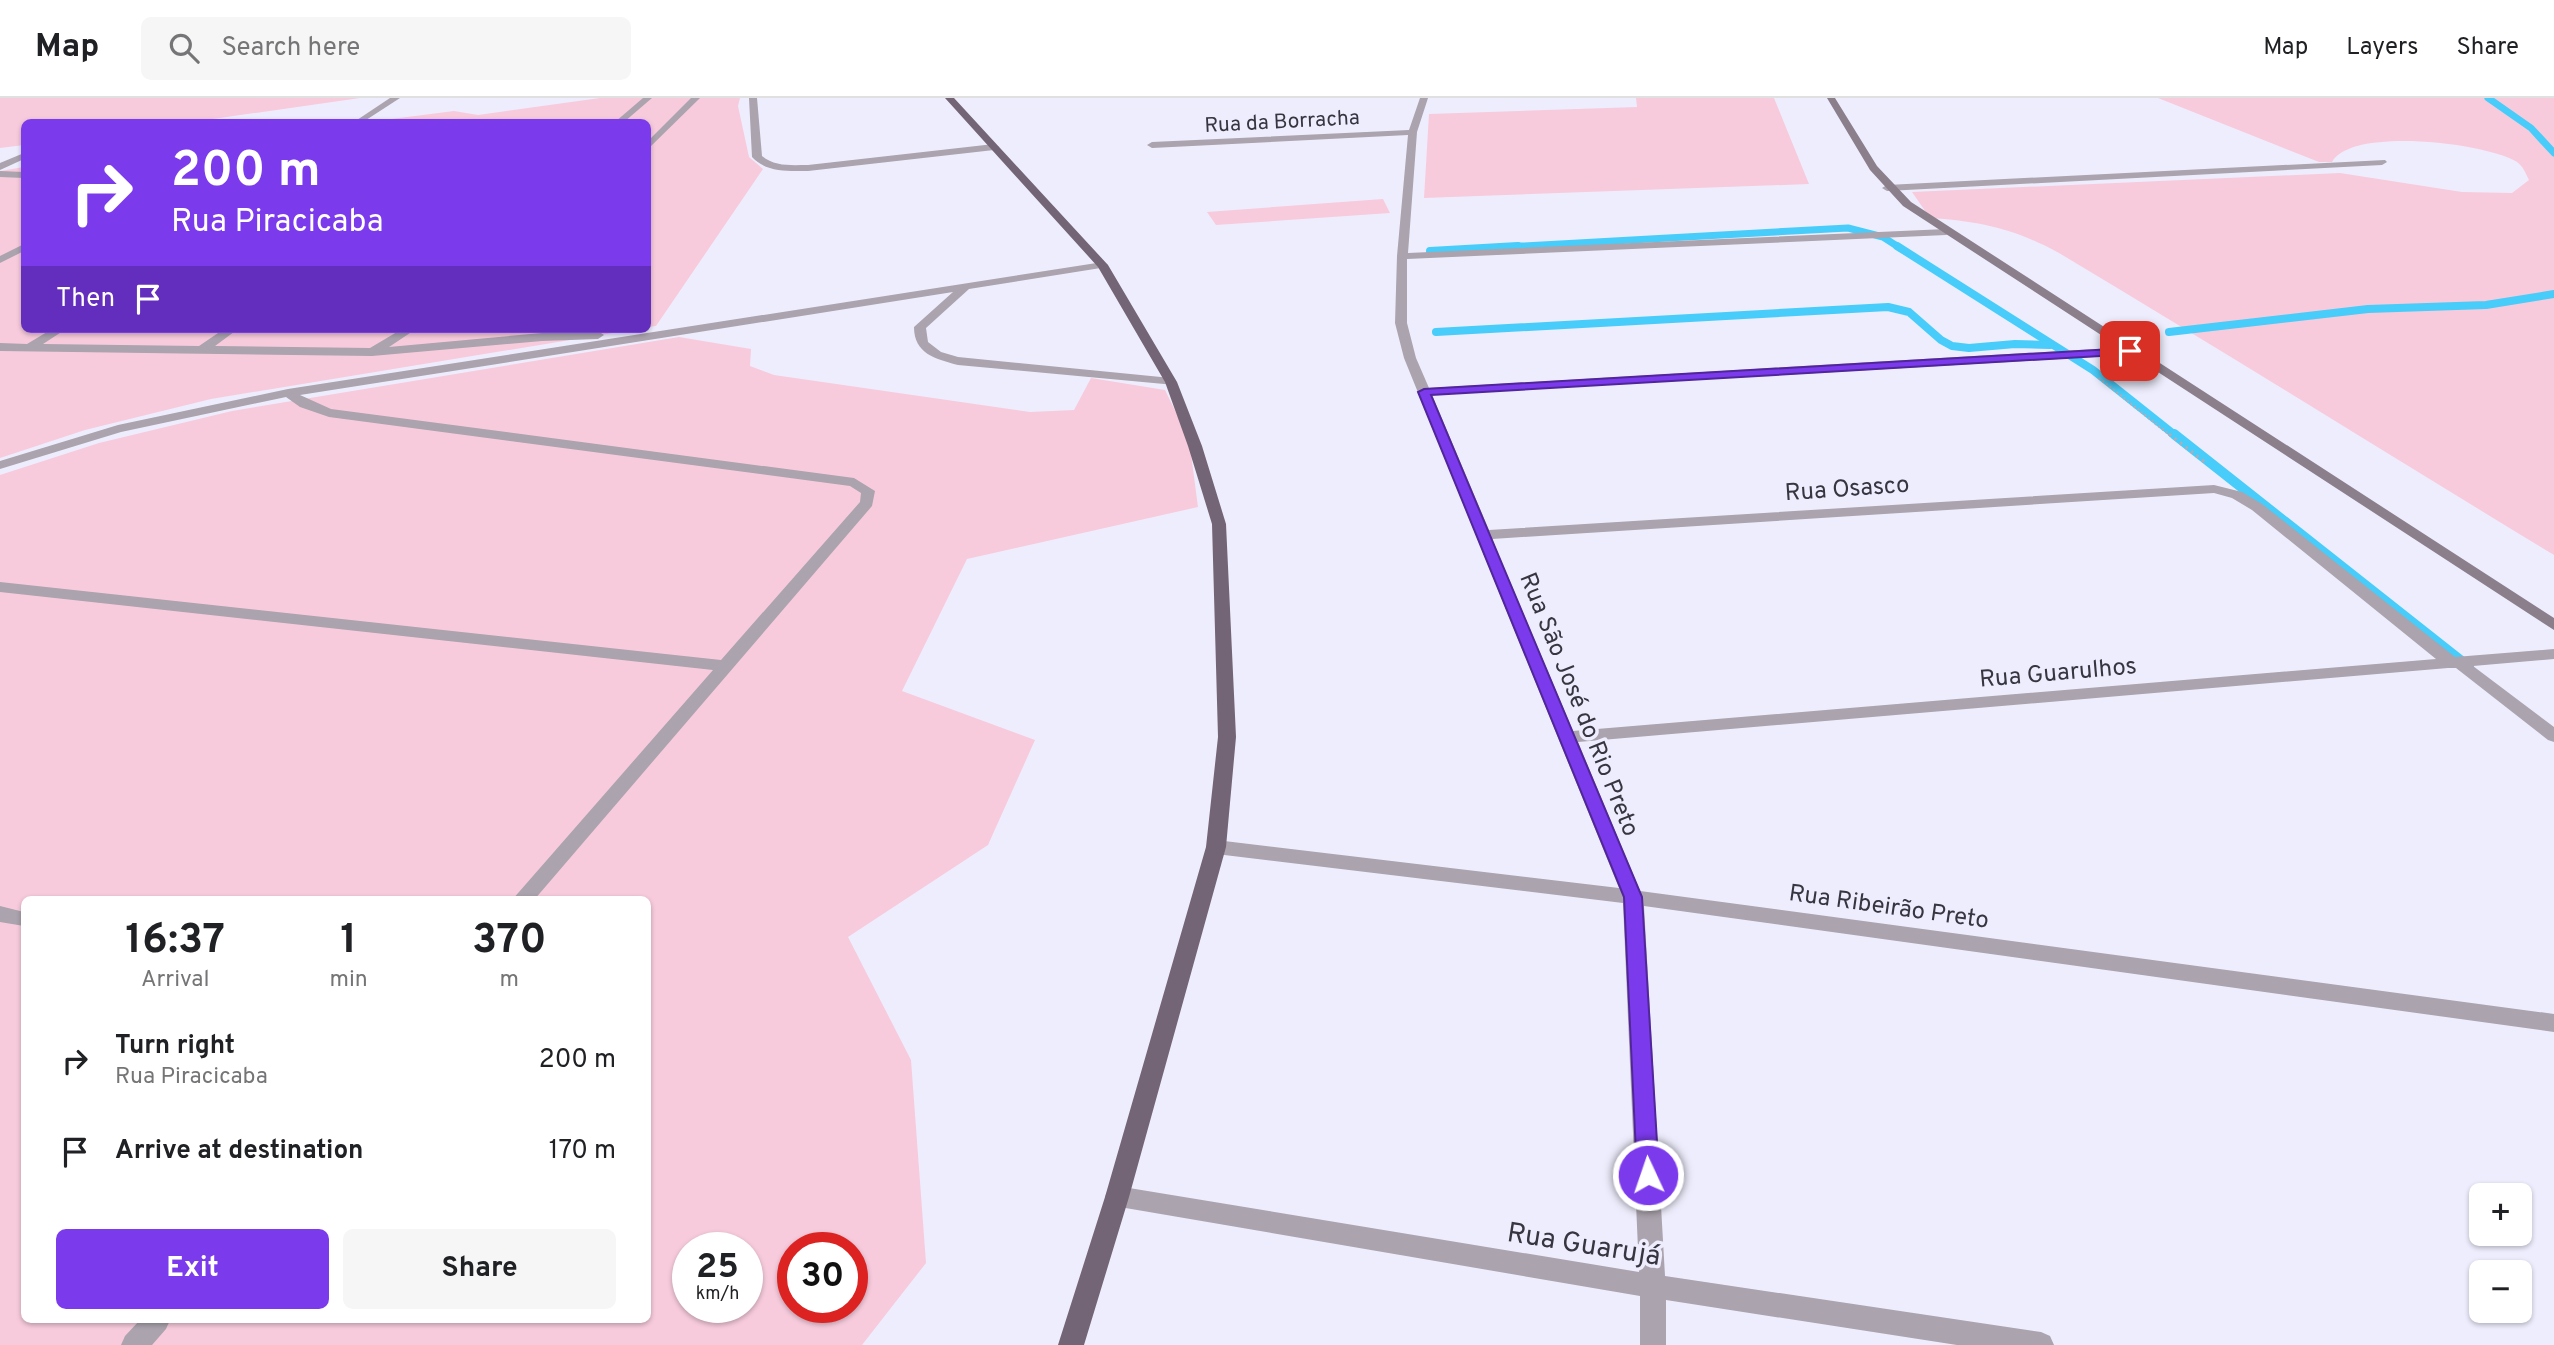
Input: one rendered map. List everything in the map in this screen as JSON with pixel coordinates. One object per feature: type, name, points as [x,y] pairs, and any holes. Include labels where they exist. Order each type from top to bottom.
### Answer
[{"type":"main road","points":[[950,98],[1102,265],[1171,382],[1195,446],[1219,524],[1227,737],[1216,847],[1117,1197],[1071,1345]]},
{"type":"main road","points":[[1830,98],[1865,158],[1888,188],[1946,232],[2554,625]]},
{"type":"street","points":[[363,119],[396,98]]},
{"type":"street","points":[[623,119],[648,98]]},
{"type":"street","points":[[653,135],[696,98]]},
{"type":"street","points":[[753,98],[757,157],[765,164],[782,168],[835,166],[994,147]]},
{"type":"street","name":"Rua São José do Rio Preto","points":[[1424,98],[1413,132],[1402,256],[1401,323],[1410,358],[1633,897],[1654,1286],[1653,1345]]},
{"type":"street","name":"Rua da Borracha","points":[[1152,145],[1413,132]]},
{"type":"street","points":[[0,167],[21,157]]},
{"type":"street","points":[[1888,188],[2382,162]]},
{"type":"street","points":[[0,174],[21,175]]},
{"type":"street","points":[[1402,256],[1946,232]]},
{"type":"street","points":[[0,244],[21,246]]},
{"type":"street","points":[[0,260],[21,248]]},
{"type":"street","points":[[0,465],[118,429],[288,393],[1102,265]]},
{"type":"street","points":[[965,287],[920,327],[922,346],[933,354],[958,361],[1171,382]]},
{"type":"street","points":[[30,347],[53,333]]},
{"type":"street","points":[[201,350],[226,333]]},
{"type":"street","points":[[372,352],[403,333]]},
{"type":"street","points":[[0,346],[372,352],[576,335],[628,339]]},
{"type":"street","points":[[1424,392],[2130,351]]},
{"type":"street","points":[[288,393],[304,404],[329,412],[854,482],[868,491],[867,503],[525,896]]},
{"type":"street","name":"Rua Osasco","points":[[1483,534],[2214,489],[2237,495],[2257,507],[2456,663]]},
{"type":"street","points":[[0,587],[726,666]]},
{"type":"street","name":"Rua Guarulhos","points":[[1566,737],[2554,654]]},
{"type":"street","points":[[2456,663],[2554,736]]},
{"type":"street","name":"Rua Ribeirão Preto","points":[[1216,847],[1633,897],[2554,1023]]},
{"type":"street","points":[[0,914],[21,918]]},
{"type":"street","name":"Rua Guarujá","points":[[1117,1197],[1654,1286],[2041,1345]]},
{"type":"street","points":[[134,1345],[154,1323]]},
{"type":"shaded area","points":[[0,98],[360,98],[213,119],[21,119],[21,145],[0,148]]},
{"type":"shaded area","points":[[600,98],[740,98],[738,106],[749,157],[763,169],[656,326],[651,327],[651,119],[391,119],[454,111],[478,115]]},
{"type":"shaded area","points":[[1636,98],[1774,98],[1809,184],[1424,198],[1429,114],[1637,107]]},
{"type":"shaded area","points":[[2158,98],[2554,98],[2554,555],[2059,253],[2012,232],[1965,221],[1930,218],[1912,192],[2340,173],[2462,192],[2512,193],[2529,180],[2517,162],[2502,155],[2451,144],[2421,141],[2365,144],[2344,151],[2332,162],[2319,162]]},
{"type":"shaded area","points":[[21,168],[21,333],[613,333],[211,399],[85,430],[0,458],[0,171]]},
{"type":"shaded area","points":[[1383,199],[1390,213],[1216,225],[1207,212]]},
{"type":"shaded area","points":[[679,337],[751,349],[750,366],[774,375],[1030,412],[1074,410],[1091,378],[1165,390],[1189,439],[1198,507],[967,559],[902,691],[1035,740],[988,845],[848,937],[911,1060],[926,1263],[862,1345],[0,1345],[0,475],[99,443],[232,411]]},
{"type":"waterway","points":[[2488,98],[2531,128],[2554,153]]},
{"type":"waterway","points":[[1486,248],[1848,228],[1883,237],[1900,248]]},
{"type":"waterway","points":[[1430,251],[1518,246]]},
{"type":"waterway","points":[[1897,246],[2093,370],[2176,436]]},
{"type":"waterway","points":[[2169,332],[2368,309],[2486,305],[2554,294]]},
{"type":"waterway","points":[[1436,332],[1888,307],[1909,312],[1941,340],[1952,346],[1969,348],[2015,344],[2050,345]]},
{"type":"waterway","points":[[2174,434],[2469,667]]},
{"type":"route","points":[[1648,1175],[1633,897],[1424,392],[2130,351]]}]
